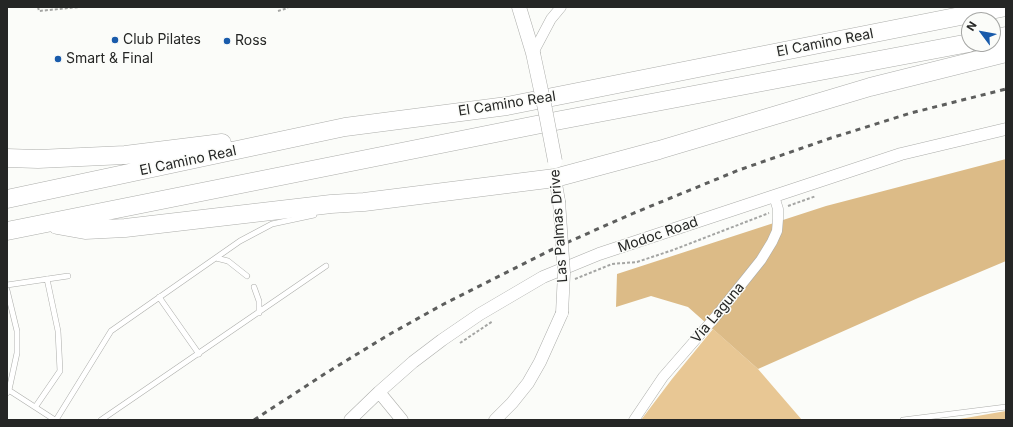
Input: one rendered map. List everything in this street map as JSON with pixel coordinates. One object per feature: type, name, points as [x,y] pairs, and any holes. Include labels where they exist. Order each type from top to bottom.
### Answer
[{"type":"highway","name":"El Camino Real","points":[[7,199],[345,127],[507,106],[1005,7]]},
{"type":"highway","name":"El Camino Real","points":[[7,231],[538,125],[961,45]]},
{"type":"highway","points":[[48,223],[85,230],[125,228],[331,204],[364,202],[555,170],[658,150],[870,87],[1006,52]]},
{"type":"highway","points":[[7,158],[38,159],[125,155],[345,127]]},
{"type":"main road","name":"Las Palmas Drive","points":[[519,7],[533,53],[545,109],[555,170]]},
{"type":"street","points":[[533,53],[551,19],[561,7]]},
{"type":"street","name":"Modoc Road","points":[[350,420],[413,362],[473,318],[543,277],[599,254],[901,154],[1006,129]]},
{"type":"street","name":"Las Palmas Drive","points":[[495,420],[528,383],[540,362],[562,313],[564,273],[559,201],[555,170]]},
{"type":"street","name":"Via Laguna","points":[[634,420],[663,377],[718,315],[761,260],[777,231],[778,209],[774,196]]},
{"type":"street","points":[[379,392],[402,420]]},
{"type":"lane","points":[[7,290],[8,300],[17,331],[17,353],[8,390],[55,420],[111,331],[240,241],[272,224],[315,214],[331,204]]},
{"type":"lane","points":[[216,258],[228,261],[247,276]]},
{"type":"lane","points":[[101,420],[326,266]]},
{"type":"lane","points":[[7,285],[68,276]]},
{"type":"lane","points":[[35,406],[60,371],[58,331],[47,279]]},
{"type":"lane","points":[[254,287],[259,301],[258,313]]},
{"type":"lane","points":[[159,298],[199,354]]},
{"type":"lane","points":[[903,420],[1006,407]]},
{"type":"path","points":[[38,7],[39,11],[79,7]]},
{"type":"path","points":[[278,10],[288,8]]},
{"type":"path","points":[[569,281],[612,264],[637,262],[673,250],[759,216]]},
{"type":"path","points":[[455,345],[496,319]]},
{"type":"shaded area","points":[[1006,159],[1006,261],[918,298],[758,369],[688,307],[651,296],[616,307],[617,274],[826,206]]},
{"type":"shaded area","points":[[713,329],[758,369],[802,420],[641,420]]},
{"type":"shaded area","points":[[1006,411],[1006,420],[954,420]]},
{"type":"railway","points":[[254,420],[326,373],[390,334],[442,305],[559,246],[634,213],[739,170],[831,138],[911,113],[1006,89]]},
{"type":"place","name":"Club Pilates","points":[[115,40]]},
{"type":"place","name":"Ross","points":[[227,41]]},
{"type":"place","name":"Smart & Final","points":[[58,59]]}]
